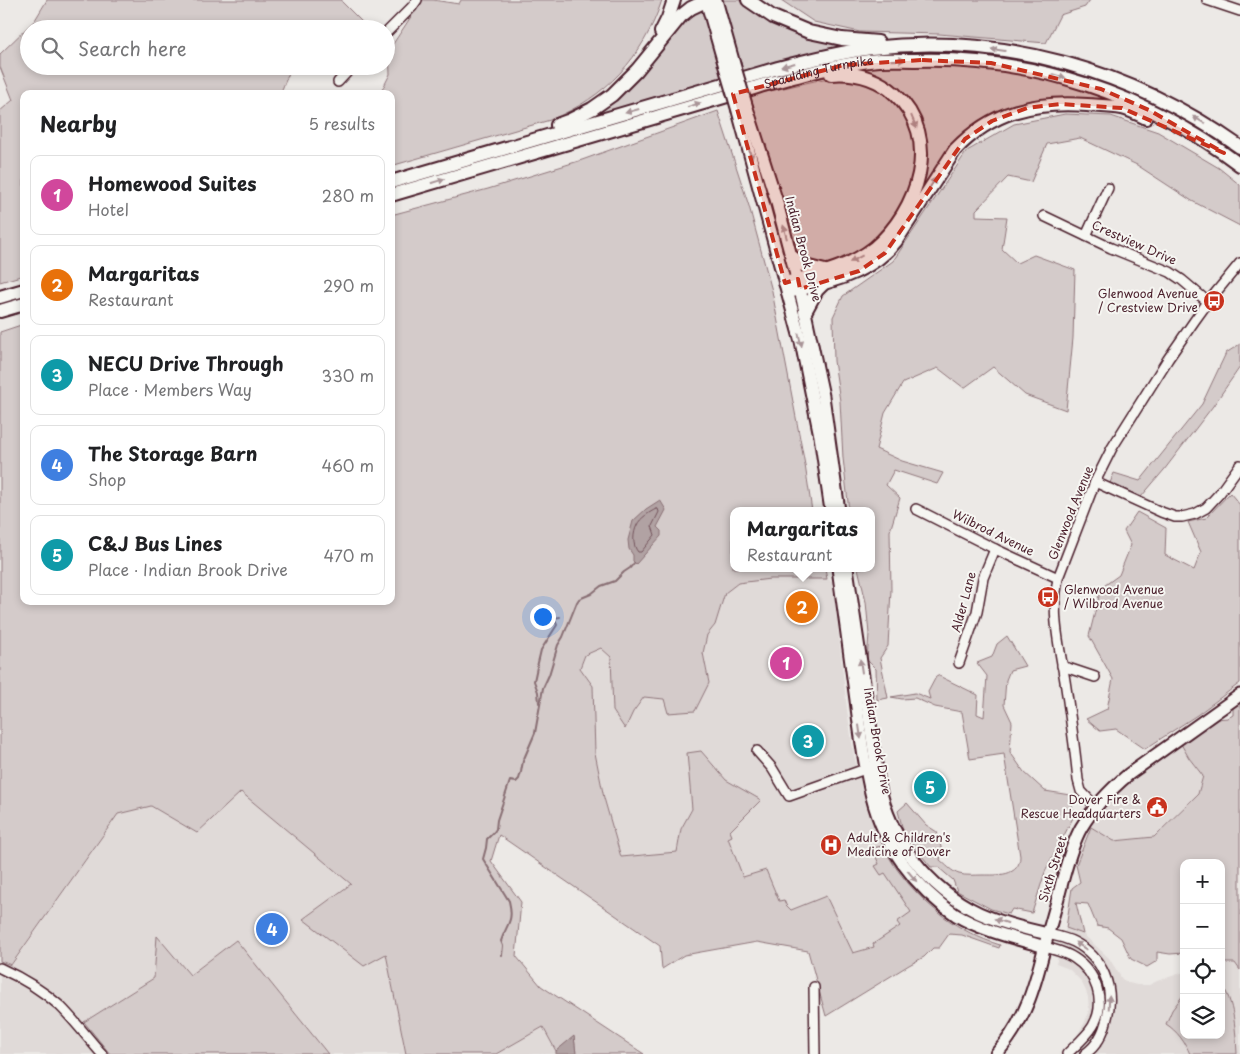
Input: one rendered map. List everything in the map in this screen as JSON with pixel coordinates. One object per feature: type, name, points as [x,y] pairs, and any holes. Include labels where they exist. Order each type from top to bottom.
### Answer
[{"type":"highway","points":[[654,49],[674,0]]},
{"type":"highway","points":[[509,147],[528,136],[568,121],[612,95],[628,80],[681,16],[691,8],[707,0]]},
{"type":"highway","points":[[748,0],[774,17],[809,32],[842,39],[887,42],[905,46]]},
{"type":"highway","points":[[758,0],[776,12],[781,19]]},
{"type":"highway","name":"Spaulding Turnpike","points":[[395,181],[808,60],[865,49],[905,46],[957,46],[994,49],[1044,57],[1078,66],[1125,83],[1166,101],[1203,122],[1240,147]]},
{"type":"highway","name":"Spaulding Turnpike","points":[[395,194],[815,71],[872,61],[962,60],[1014,66],[1046,73],[1129,100],[1195,135],[1240,165]]},
{"type":"highway","points":[[781,81],[839,74],[856,75],[871,79],[892,92],[904,103],[913,117],[919,133],[921,149],[916,186],[902,216],[889,232],[874,248],[826,277],[793,286]]},
{"type":"highway","points":[[792,257],[826,277],[841,278],[859,270],[885,253],[896,241],[944,164],[965,138],[992,121],[1027,108],[1060,104],[1122,108],[1162,125],[1208,149],[1224,153]]},
{"type":"highway","points":[[806,312],[826,277]]},
{"type":"highway","points":[[0,297],[20,291]]},
{"type":"highway","points":[[0,311],[20,305]]},
{"type":"main road","name":"Indian Brook Drive","points":[[707,0],[729,65],[793,286],[806,312],[823,396],[838,507]]},
{"type":"main road","name":"Indian Brook Drive","points":[[716,0],[729,65]]},
{"type":"main road","name":"Indian Brook Drive","points":[[742,110],[776,199],[792,257],[793,286],[801,342],[816,414],[829,507]]},
{"type":"main road","name":"Indian Brook Drive","points":[[839,572],[871,767],[893,828],[899,839],[918,866],[934,882],[960,902],[983,914],[1010,924],[1048,934]]},
{"type":"main road","name":"Indian Brook Drive","points":[[847,572],[871,767],[872,799],[884,829],[906,868],[920,885],[940,903],[964,920],[986,929],[1045,947]]},
{"type":"main road","name":"Sixth Street","points":[[996,1054],[1015,1030],[1034,990],[1067,864],[1081,829],[1095,806],[1129,774],[1240,695]]},
{"type":"street","points":[[395,24],[417,0]]},
{"type":"street","points":[[1207,0],[1240,11]]},
{"type":"street","points":[[338,82],[345,75]]},
{"type":"street","points":[[1086,236],[1108,188]]},
{"type":"street","name":"Crestview Drive","points":[[1044,216],[1137,259],[1170,272],[1208,302]]},
{"type":"street","name":"Glenwood Avenue","points":[[1095,806],[1085,796],[1079,786],[1054,610],[1058,578],[1096,482],[1119,435],[1168,359],[1208,302],[1240,263]]},
{"type":"street","points":[[1096,482],[1161,512],[1175,517],[1182,517],[1195,514],[1206,508],[1219,494],[1240,465]]},
{"type":"street","name":"Wilbrod Avenue","points":[[916,509],[1058,578]]},
{"type":"street","name":"Alder Lane","points":[[959,663],[977,612],[983,578],[995,549]]},
{"type":"street","points":[[1062,666],[1095,677]]},
{"type":"street","points":[[757,750],[772,768],[789,796],[871,767]]},
{"type":"street","points":[[1048,934],[1068,939],[1085,949],[1096,959],[1106,979],[1110,1001],[1106,1024],[1103,1033],[1095,1045],[1085,1054]]},
{"type":"street","points":[[1045,947],[1064,953],[1078,961],[1092,977],[1098,990],[1099,1006],[1095,1022],[1092,1028],[1067,1054]]},
{"type":"street","points":[[0,968],[16,975],[46,995],[60,1007],[102,1054]]},
{"type":"street","points":[[814,987],[815,1054]]},
{"type":"highlighted area","points":[[922,60],[991,63],[1101,89],[1149,110],[1224,153],[1122,108],[1060,104],[1027,108],[992,121],[965,139],[885,253],[859,271],[800,289],[798,279],[785,283],[733,94],[844,65]]},
{"type":"shaded area","points":[[47,0],[342,0],[360,20],[35,20]]},
{"type":"shaded area","points":[[422,0],[459,4],[461,0],[662,0],[654,21],[633,57],[620,73],[588,100],[550,120],[395,165],[395,90],[382,90],[390,75],[395,75],[395,41]]},
{"type":"shaded area","points":[[720,0],[739,0],[784,28],[801,36],[819,41],[845,43],[845,46],[741,72]]},
{"type":"shaded area","points":[[781,0],[1090,0],[1085,7],[1060,15],[1046,43],[939,34],[860,32],[814,22]]},
{"type":"shaded area","points":[[703,8],[724,78],[585,119],[680,21]]},
{"type":"shaded area","points":[[20,35],[20,75],[288,75],[282,90],[20,90],[20,276],[0,282],[0,111],[13,100],[0,67],[0,54]]},
{"type":"shaded area","points":[[911,64],[952,64],[1048,77],[1131,105],[1068,99],[976,128],[905,221],[865,258],[918,188],[914,114],[858,70]]},
{"type":"shaded area","points":[[837,76],[883,88],[910,118],[918,157],[903,205],[879,237],[860,252],[840,261],[824,264],[808,263],[796,253],[748,96]]},
{"type":"shaded area","points":[[718,111],[749,206],[772,291],[811,507],[730,507],[730,572],[826,572],[827,579],[770,579],[738,583],[725,593],[715,625],[707,635],[703,653],[709,683],[695,711],[668,713],[664,699],[644,697],[633,712],[625,729],[613,711],[611,657],[601,648],[585,655],[580,668],[593,686],[595,753],[604,798],[621,857],[677,852],[681,829],[692,809],[687,753],[701,751],[726,780],[761,800],[730,831],[732,836],[728,838],[743,877],[766,870],[779,901],[784,900],[791,910],[826,896],[853,953],[874,947],[873,944],[900,926],[897,922],[911,912],[885,873],[881,875],[875,866],[879,864],[872,848],[882,846],[899,872],[931,907],[970,933],[1000,945],[999,948],[962,935],[949,934],[939,948],[933,948],[924,957],[826,1016],[808,951],[757,942],[684,955],[662,969],[660,946],[499,835],[491,861],[521,902],[516,956],[541,986],[644,1054],[576,1054],[574,1037],[556,1051],[543,1027],[496,1054],[406,1054],[386,954],[364,966],[303,919],[351,884],[241,792],[197,833],[151,806],[118,814],[11,965],[0,961],[0,332],[20,325],[20,605],[395,605],[395,214],[488,189],[582,160]]},
{"type":"shaded area","points":[[1065,114],[1111,116],[1158,132],[1219,168],[1240,185],[1240,226],[1192,201],[1137,165],[1080,138],[1047,144],[1031,182],[1008,177],[976,210],[976,216],[1007,217],[1002,249],[1017,263],[1034,255],[1075,270],[1073,338],[1066,410],[1025,395],[993,367],[964,388],[938,368],[903,383],[885,413],[876,449],[902,461],[943,473],[937,484],[894,470],[886,485],[900,498],[890,531],[891,590],[888,646],[880,658],[888,698],[877,700],[876,669],[867,660],[869,634],[866,602],[859,572],[875,572],[875,507],[849,507],[843,458],[840,401],[834,361],[833,317],[843,296],[893,261],[967,151],[1014,124]]},
{"type":"shaded area","points":[[1240,344],[1240,367],[1213,406],[1141,497],[1110,483],[1114,473],[1140,481],[1202,404],[1226,353]]},
{"type":"shaded area","points":[[1230,493],[1240,505],[1240,683],[1197,715],[1145,749],[1116,729],[1100,731],[1086,719],[1107,709],[1113,679],[1089,636],[1101,588],[1119,575],[1131,545],[1124,531],[1137,512],[1166,528],[1165,555],[1194,570],[1201,552],[1188,522],[1206,518]]},
{"type":"shaded area","points":[[770,579],[827,579],[833,582],[847,710],[854,755],[865,798],[883,846],[898,871],[928,904],[901,938],[853,953],[826,896],[791,910],[779,902],[767,872],[743,878],[728,838],[730,831],[760,800],[726,780],[701,751],[691,787],[692,809],[681,829],[677,852],[621,857],[604,798],[595,753],[593,686],[580,668],[585,655],[601,648],[611,657],[613,710],[625,728],[633,712],[644,697],[664,699],[709,683],[703,653],[707,635],[715,625],[725,593],[738,583]]},
{"type":"shaded area","points":[[1007,636],[1025,666],[1010,670],[1006,680],[1004,705],[1012,722],[1010,752],[1024,772],[1045,791],[1070,795],[1074,816],[1045,872],[1032,913],[1012,909],[1009,914],[991,909],[957,891],[953,880],[938,867],[931,867],[904,834],[898,811],[907,803],[926,825],[937,832],[942,851],[940,860],[956,873],[962,875],[1001,875],[1016,868],[1020,856],[1004,754],[970,759],[962,712],[935,707],[915,698],[902,699],[891,697],[915,693],[930,699],[928,692],[937,675],[978,695],[977,714],[984,717],[987,676],[977,663],[992,657],[997,644]]},
{"type":"shaded area","points":[[1240,700],[1240,970],[1235,963],[1225,963],[1225,859],[1180,859],[1180,953],[1157,952],[1157,961],[1147,967],[1131,959],[1121,938],[1108,928],[1097,926],[1088,904],[1076,903],[1083,934],[1066,928],[1072,888],[1080,882],[1076,865],[1091,827],[1114,841],[1154,837],[1198,794],[1203,776],[1181,744],[1215,719],[1228,718],[1233,715],[1233,705]]},
{"type":"shaded area","points":[[1181,744],[1203,776],[1198,794],[1153,837],[1114,841],[1091,827],[1111,797],[1128,781]]},
{"type":"shaded area","points":[[241,791],[351,884],[304,919],[386,954],[406,1054],[328,1054],[236,940],[190,975],[158,937],[154,978],[84,1022],[110,1054],[0,1054],[0,961],[12,965],[118,814],[151,806],[197,833]]},
{"type":"shaded area","points":[[1066,928],[1083,934],[1109,958],[1122,979],[1129,983],[1149,985],[1180,973],[1180,1000],[1168,1016],[1173,1028],[1186,1045],[1190,1054],[1059,1054],[1075,1039],[1085,1022],[1089,1010],[1088,997],[1081,981],[1069,969],[1056,964]]},
{"type":"shaded area","points":[[157,936],[190,975],[236,940],[328,1054],[110,1054],[84,1022],[154,978]]},
{"type":"shaded area","points":[[1235,963],[1240,970],[1240,1054],[1237,1054],[1237,1041],[1225,988],[1225,964]]},
{"type":"shaded area","points":[[1225,990],[1232,1007],[1237,1054],[1190,1054],[1182,1039],[1225,1039]]},
{"type":"shaded area","points":[[1180,999],[1180,1037],[1166,1024],[1172,1010]]},
{"type":"shaded area","points":[[543,1027],[556,1054],[496,1054]]},
{"type":"water","points":[[660,500],[666,510],[657,527],[661,531],[661,536],[636,564],[629,549],[628,540],[633,521]]},
{"type":"water","points":[[574,1036],[576,1054],[556,1054],[556,1051]]},
{"type":"waterway","points":[[502,955],[503,946],[501,941],[511,914],[509,901],[483,859],[487,839],[496,829],[497,820],[510,781],[516,782],[519,779],[523,761],[535,733],[543,688],[558,645],[577,602],[601,586],[615,581],[634,563]]},
{"type":"waterway","points":[[539,703],[534,681],[541,650],[557,625],[554,618],[560,617]]},
{"type":"place","name":"Glenwood Avenue / Crestview Drive","points":[[1214,301]]},
{"type":"place","name":"Glenwood Avenue / Wilbrod Avenue","points":[[1048,597]]},
{"type":"place","name":"Margaritas","points":[[802,607]]},
{"type":"place","name":"Homewood Suites","points":[[786,663]]},
{"type":"place","name":"NECU Drive Through","points":[[808,741]]},
{"type":"place","name":"C&J Bus Lines","points":[[930,787]]},
{"type":"place","name":"Dover Fire & Rescue Headquarters","points":[[1157,807]]},
{"type":"place","name":"Adult & Children's Medicine of Dover","points":[[831,845]]},
{"type":"place","name":"The Storage Barn","points":[[272,929]]}]
